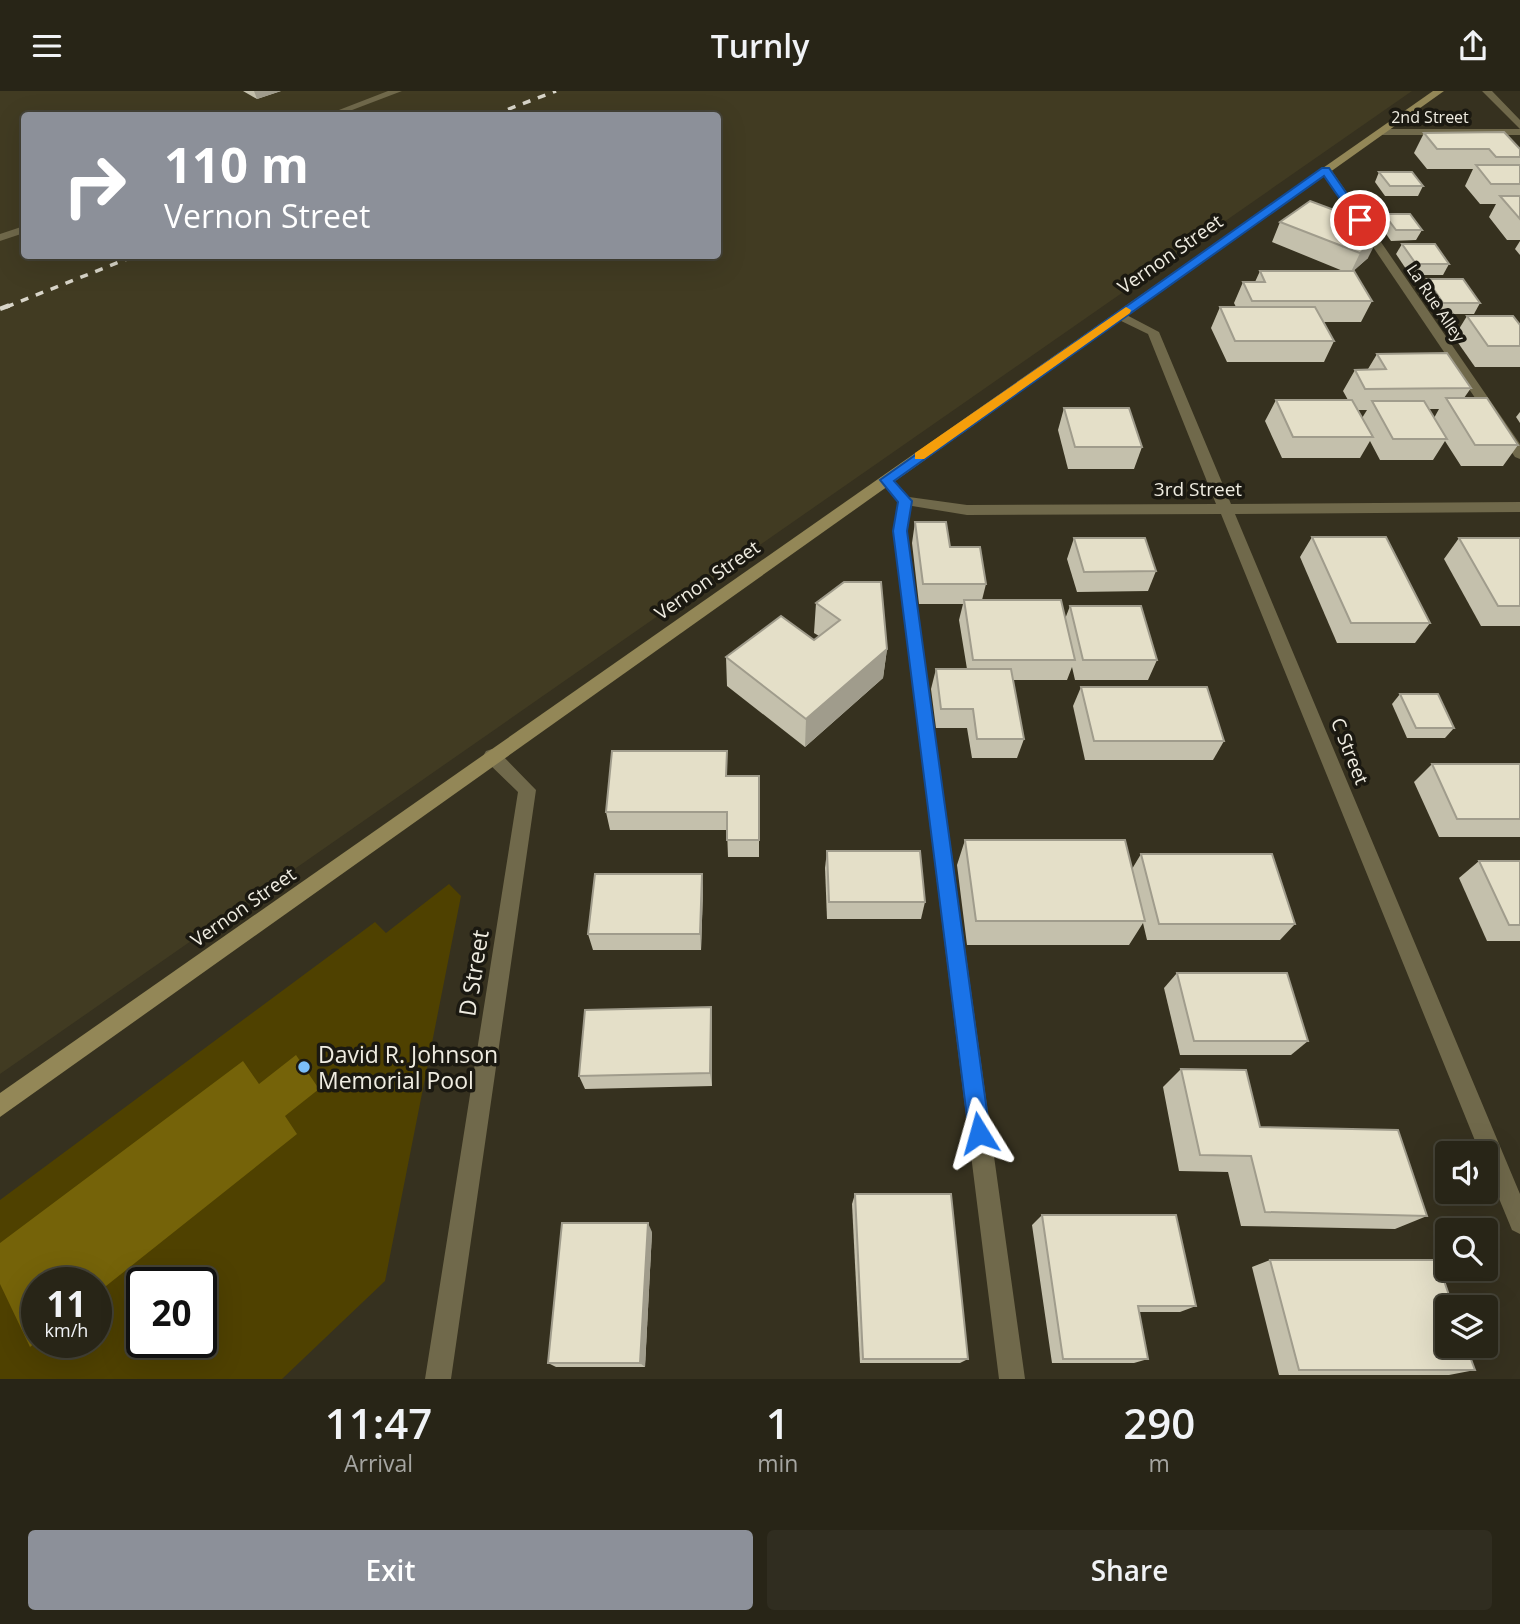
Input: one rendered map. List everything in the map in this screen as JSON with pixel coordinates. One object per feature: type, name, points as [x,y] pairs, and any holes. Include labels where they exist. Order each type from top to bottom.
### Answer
[{"type":"main road","name":"Vernon Street","points":[[0,1106],[492,756],[1439,91]]},
{"type":"street","points":[[339,112],[397,91]]},
{"type":"street","points":[[1487,91],[1520,126]]},
{"type":"street","name":"2nd Street","points":[[1382,132],[1520,132]]},
{"type":"street","name":"La Rue Alley","points":[[1326,170],[1520,454]]},
{"type":"street","points":[[0,237],[21,230]]},
{"type":"street","name":"C Street","points":[[1119,315],[1153,332],[1520,1222]]},
{"type":"street","points":[[886,480],[905,501],[900,531],[1012,1379]]},
{"type":"street","name":"3rd Street","points":[[905,501],[967,510],[1520,507]]},
{"type":"street","name":"D Street","points":[[438,1379],[527,790],[492,756]]},
{"type":"shaded area","points":[[0,91],[1412,91],[0,1074]]},
{"type":"shaded area","name":"David R. Johnson Memorial Pool","points":[[449,884],[461,896],[385,1281],[282,1379],[0,1379],[0,1200],[375,922],[386,933]]},
{"type":"shaded area","points":[[296,1055],[319,1089],[285,1116],[297,1134],[130,1267],[126,1267],[126,1270],[112,1281],[112,1267],[21,1267],[21,1328],[0,1284],[0,1243],[243,1061],[259,1084]]},
{"type":"building","points":[[1504,132],[1520,149],[1520,157],[1496,157],[1489,149],[1437,149],[1424,133]]},
{"type":"building","points":[[1476,165],[1520,165],[1520,184],[1491,184]]},
{"type":"building","points":[[1379,172],[1412,172],[1423,186],[1390,186]]},
{"type":"building","points":[[1500,196],[1520,196],[1520,219]]},
{"type":"building","points":[[1310,201],[1361,220],[1352,227],[1378,238],[1360,253],[1280,222]]},
{"type":"building","points":[[1384,214],[1410,214],[1422,230],[1396,230]]},
{"type":"building","points":[[1402,244],[1435,244],[1449,264],[1416,264]]},
{"type":"building","points":[[1260,271],[1354,271],[1372,301],[1252,301],[1243,282],[1265,282]]},
{"type":"building","points":[[1427,279],[1463,279],[1480,303],[1443,303]]},
{"type":"building","points":[[1220,307],[1315,307],[1334,341],[1235,341]]},
{"type":"building","points":[[1467,316],[1513,316],[1520,325],[1520,346],[1488,346]]},
{"type":"building","points":[[1447,353],[1471,388],[1365,389],[1355,370],[1386,369],[1377,354]]},
{"type":"building","points":[[1446,398],[1487,398],[1518,445],[1475,445]]},
{"type":"building","points":[[1276,400],[1352,400],[1373,437],[1293,437]]},
{"type":"building","points":[[1372,401],[1424,401],[1447,439],[1393,439]]},
{"type":"building","points":[[1064,408],[1129,408],[1142,447],[1075,447]]},
{"type":"building","points":[[915,522],[946,522],[950,547],[980,547],[986,584],[923,584]]},
{"type":"building","points":[[1312,537],[1386,537],[1430,623],[1351,623]]},
{"type":"building","points":[[1074,538],[1145,538],[1156,571],[1084,572]]},
{"type":"building","points":[[1459,538],[1520,538],[1520,606],[1498,606]]},
{"type":"building","points":[[844,582],[881,582],[887,649],[806,719],[726,657],[781,616],[814,640],[840,620],[816,603]]},
{"type":"building","points":[[964,600],[1061,600],[1075,660],[973,660]]},
{"type":"building","points":[[1070,606],[1141,606],[1157,660],[1083,660]]},
{"type":"building","points":[[936,669],[1011,669],[1024,739],[977,739],[973,709],[941,709]]},
{"type":"building","points":[[1081,687],[1207,687],[1224,741],[1094,741]]},
{"type":"building","points":[[1400,694],[1438,694],[1454,728],[1416,728]]},
{"type":"building","points":[[612,751],[727,751],[726,776],[759,776],[759,840],[727,840],[727,812],[606,812]]},
{"type":"building","points":[[1432,764],[1520,764],[1520,819],[1457,819]]},
{"type":"building","points":[[965,840],[1125,840],[1145,921],[976,921]]},
{"type":"building","points":[[827,851],[920,851],[925,902],[829,902]]},
{"type":"building","points":[[1141,854],[1272,854],[1295,924],[1159,924]]},
{"type":"building","points":[[1479,861],[1520,861],[1520,925],[1509,925]]},
{"type":"building","points":[[595,874],[702,874],[700,934],[588,934]]},
{"type":"building","points":[[1177,973],[1287,973],[1308,1041],[1194,1041]]},
{"type":"building","points":[[711,1007],[710,1073],[579,1076],[585,1010]]},
{"type":"building","points":[[1181,1069],[1246,1070],[1260,1127],[1398,1130],[1427,1216],[1265,1212],[1251,1156],[1200,1155]]},
{"type":"building","points":[[855,1194],[951,1194],[968,1359],[863,1359]]},
{"type":"building","points":[[1042,1215],[1176,1215],[1196,1306],[1138,1306],[1148,1359],[1063,1359]]},
{"type":"building","points":[[562,1223],[648,1223],[640,1363],[548,1363]]},
{"type":"building","points":[[1270,1260],[1435,1260],[1435,1281],[1444,1281],[1449,1295],[1435,1295],[1435,1358],[1470,1358],[1475,1370],[1299,1370]]},
{"type":"railway","points":[[501,112],[556,91]]},
{"type":"railway","points":[[6,307],[127,259]]},
{"type":"railway","points":[[0,309],[10,305]]},
{"type":"slow traffic","points":[[920,456],[1126,310]]},
{"type":"place","name":"David R. Johnson Memorial Pool","points":[[304,1067]]},
{"type":"route","points":[[979,1133],[900,531],[905,501],[886,480],[1326,170],[1360,220]]}]
